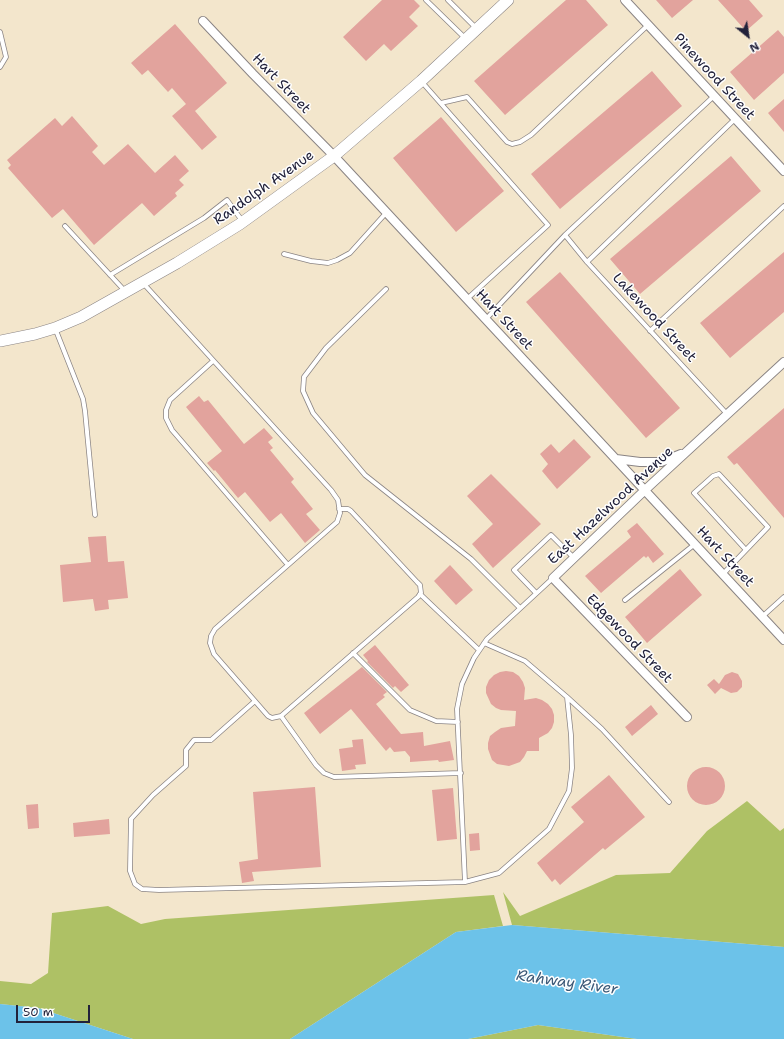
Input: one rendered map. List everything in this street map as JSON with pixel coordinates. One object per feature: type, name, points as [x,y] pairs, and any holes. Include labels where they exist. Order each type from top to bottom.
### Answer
[{"type":"main road","name":"Randolph Avenue","points":[[0,341],[55,328],[81,316],[199,250],[243,222],[334,156],[421,81],[508,0]]},
{"type":"street","name":"Pinewood Street","points":[[625,0],[784,172]]},
{"type":"street","name":"Hart Street","points":[[203,21],[252,74],[334,156],[784,640]]},
{"type":"street","name":"East Hazelwood Avenue","points":[[553,578],[645,490],[784,362]]},
{"type":"street","name":"East Hazelwood Avenue","points":[[616,459],[640,462],[662,462],[686,452]]},
{"type":"street","name":"Edgewood Street","points":[[553,578],[687,717]]},
{"type":"lane","points":[[426,0],[466,39]]},
{"type":"lane","points":[[448,0],[477,29]]},
{"type":"lane","points":[[441,103],[467,97],[507,142],[512,144],[520,142],[531,135],[648,24]]},
{"type":"lane","points":[[0,32],[6,57],[0,67]]},
{"type":"lane","points":[[421,81],[548,225],[467,299]]},
{"type":"lane","points":[[486,319],[566,236],[714,96]]},
{"type":"lane","points":[[587,262],[735,119]]},
{"type":"lane","points":[[110,275],[204,218],[227,200],[243,222]]},
{"type":"lane","points":[[650,331],[784,206]]},
{"type":"lane","points":[[284,254],[328,264],[350,253],[386,212]]},
{"type":"lane","points":[[65,226],[126,292]]},
{"type":"lane","name":"Lakewood Street","points":[[566,236],[587,262],[727,415]]},
{"type":"lane","points":[[142,283],[331,490],[338,500],[340,509],[337,522],[215,629],[210,639],[214,654],[268,716],[272,718],[282,716],[420,594],[420,586],[351,511],[348,509],[340,509]]},
{"type":"lane","points":[[386,289],[326,348],[304,377],[303,391],[313,413],[365,475],[471,559],[520,608]]},
{"type":"lane","points":[[55,328],[83,399],[95,515]]},
{"type":"lane","points":[[213,361],[170,400],[166,410],[166,418],[172,430],[288,565]]},
{"type":"lane","points":[[723,574],[746,550],[768,527],[719,474],[713,476],[694,492],[746,550]]},
{"type":"lane","points":[[536,593],[514,570],[551,535],[574,558]]},
{"type":"lane","points":[[625,600],[695,544]]},
{"type":"lane","points":[[465,882],[457,709],[462,684],[474,658],[487,639],[553,578]]},
{"type":"lane","points":[[420,594],[480,650]]},
{"type":"lane","points":[[762,616],[784,597]]},
{"type":"lane","points":[[484,643],[525,661],[567,697],[602,728],[669,802]]},
{"type":"lane","points":[[353,653],[410,710],[436,721],[458,722]]},
{"type":"lane","points":[[255,701],[211,740],[194,740],[186,750],[186,766],[153,795],[131,819],[130,871],[135,884],[142,889],[159,890],[465,882],[499,873],[549,829],[569,791],[572,768],[567,697]]},
{"type":"lane","points":[[282,716],[316,765],[324,773],[334,777],[461,773]]},
{"type":"green space","points":[[747,801],[780,831],[784,828],[784,947],[512,925],[503,892],[520,916],[616,875],[670,873],[707,831]]},
{"type":"green space","points":[[494,895],[503,926],[456,932],[290,1039],[133,1039],[38,1008],[0,1004],[0,981],[31,984],[48,973],[52,913],[108,906],[141,924],[165,919]]},
{"type":"green space","points":[[538,1025],[637,1039],[468,1039]]},
{"type":"water","name":"Rahway River","points":[[512,925],[784,947],[784,1039],[637,1039],[538,1025],[468,1039],[290,1039],[456,932]]},
{"type":"water","points":[[0,1004],[38,1008],[133,1039],[0,1039]]},
{"type":"building","points":[[382,0],[414,0],[420,6],[409,17],[418,26],[391,51],[384,44],[366,61],[343,37]]},
{"type":"building","points":[[566,0],[586,0],[608,25],[505,115],[474,81]]},
{"type":"building","points":[[656,0],[693,0],[672,18]]},
{"type":"building","points":[[718,0],[749,0],[763,16],[746,31]]},
{"type":"building","points":[[175,24],[227,83],[195,111],[217,137],[202,150],[172,116],[186,104],[172,88],[168,92],[148,70],[142,75],[131,63]]},
{"type":"building","points":[[778,30],[784,37],[784,73],[754,100],[730,72]]},
{"type":"building","points":[[652,71],[682,106],[560,209],[531,174]]},
{"type":"building","points":[[784,99],[784,132],[768,113]]},
{"type":"building","points":[[72,116],[98,146],[92,152],[104,165],[128,144],[155,173],[175,155],[189,171],[179,180],[184,185],[175,193],[177,196],[154,216],[142,203],[94,245],[63,209],[52,218],[8,168],[11,165],[7,160],[55,118],[62,126]]},
{"type":"building","points":[[441,117],[504,191],[456,232],[393,158]]},
{"type":"building","points":[[731,156],[761,191],[640,294],[610,259]]},
{"type":"building","points":[[784,252],[784,312],[730,358],[700,323]]},
{"type":"building","points":[[560,272],[680,408],[646,438],[526,302]]},
{"type":"building","points":[[199,396],[204,402],[208,400],[244,444],[264,428],[273,438],[268,442],[273,448],[270,450],[294,479],[291,482],[313,509],[306,514],[320,530],[305,543],[281,513],[270,522],[245,492],[238,498],[215,470],[214,471],[207,463],[222,451],[186,407]]},
{"type":"building","points":[[784,408],[784,518],[737,463],[734,465],[727,457]]},
{"type":"building","points":[[574,439],[591,457],[557,489],[542,471],[548,464],[540,454],[551,444],[559,453]]},
{"type":"building","points":[[491,474],[541,524],[493,568],[472,544],[493,524],[467,496]]},
{"type":"building","points":[[637,523],[664,554],[653,563],[648,556],[646,558],[644,556],[601,593],[585,576],[631,537],[627,531]]},
{"type":"building","points":[[106,536],[108,562],[124,561],[128,598],[108,600],[109,609],[95,611],[93,599],[63,602],[60,565],[91,562],[88,537]]},
{"type":"building","points":[[450,565],[473,590],[456,605],[434,581]]},
{"type":"building","points":[[680,569],[702,595],[647,643],[625,617]]},
{"type":"building","points":[[375,645],[409,685],[401,692],[395,686],[393,688],[367,662],[368,661],[363,655]]},
{"type":"building","points":[[362,667],[387,692],[383,695],[385,697],[376,704],[401,734],[423,732],[424,746],[450,741],[454,760],[439,762],[438,760],[410,762],[410,757],[405,751],[394,752],[390,747],[386,751],[351,709],[320,734],[304,713]]},
{"type":"building","points":[[506,671],[513,672],[519,676],[523,682],[525,688],[524,700],[536,698],[542,700],[552,709],[554,715],[552,728],[548,733],[539,738],[539,751],[527,751],[520,762],[509,766],[497,764],[492,760],[488,749],[488,743],[490,736],[501,728],[515,726],[516,711],[501,710],[496,708],[491,704],[486,693],[486,687],[489,680],[494,675]]},
{"type":"building","points":[[732,672],[738,674],[742,681],[742,687],[737,692],[731,693],[721,688],[715,694],[707,685],[714,679],[719,684],[725,675]]},
{"type":"building","points":[[651,705],[658,714],[632,736],[625,727]]},
{"type":"building","points":[[363,739],[366,764],[355,765],[356,769],[342,771],[339,749],[353,747],[352,740]]},
{"type":"building","points":[[702,767],[710,767],[720,772],[724,779],[724,793],[720,800],[710,805],[702,805],[692,800],[690,797],[687,790],[687,782],[692,772],[695,770]]},
{"type":"building","points":[[609,775],[645,817],[605,850],[603,848],[560,885],[555,879],[552,882],[537,863],[584,822],[571,807]]},
{"type":"building","points":[[315,787],[321,867],[252,872],[254,881],[242,883],[239,862],[258,859],[253,792]]},
{"type":"building","points":[[453,788],[457,839],[437,841],[432,790]]},
{"type":"building","points":[[38,804],[39,828],[28,829],[26,805]]},
{"type":"building","points":[[109,819],[110,834],[74,837],[73,823]]},
{"type":"building","points":[[479,833],[480,850],[470,851],[469,834]]}]
